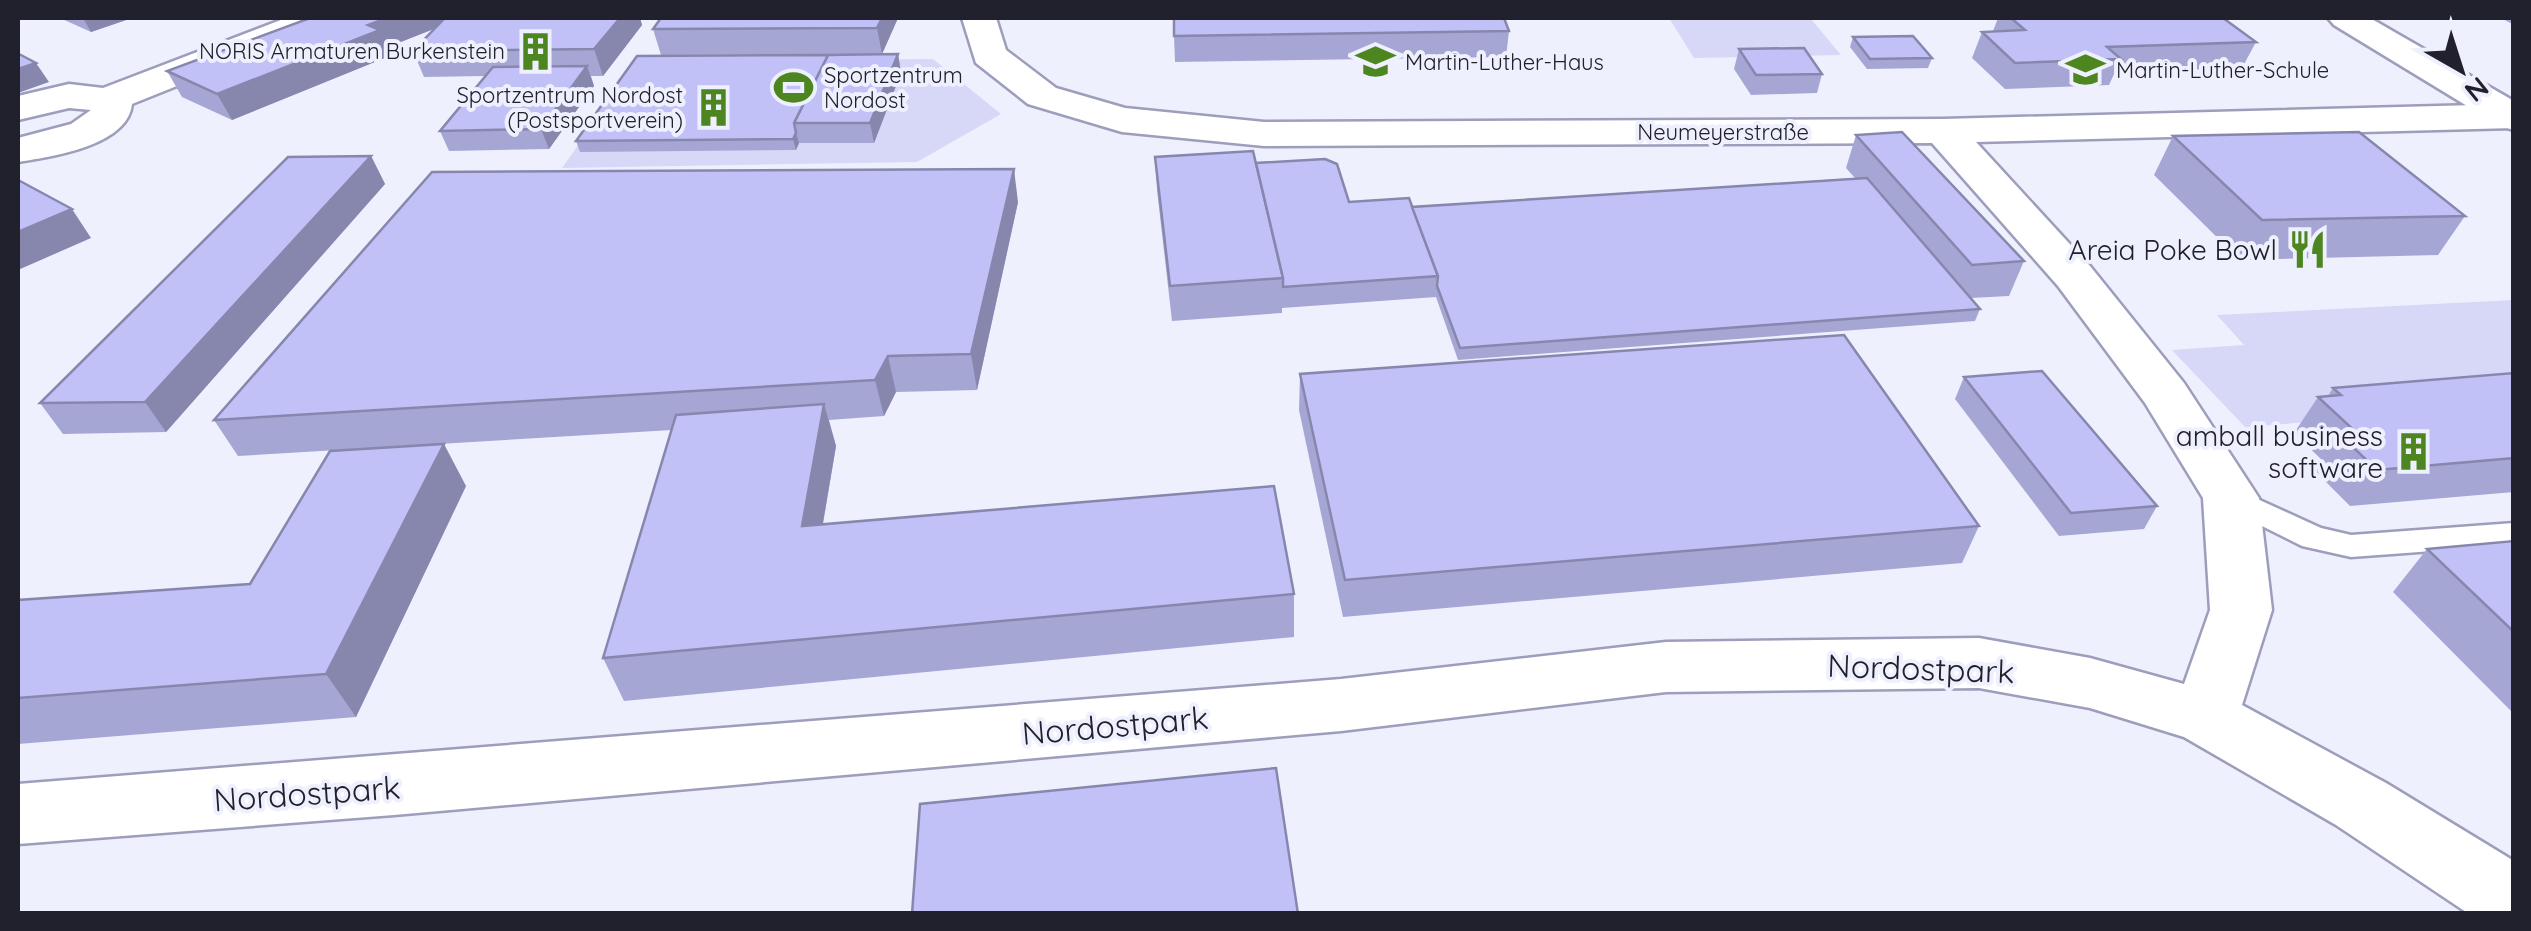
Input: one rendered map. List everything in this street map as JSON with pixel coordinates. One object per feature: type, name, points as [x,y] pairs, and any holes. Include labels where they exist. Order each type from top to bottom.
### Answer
[{"type":"street","points":[[18,108],[68,96],[106,100],[316,18]]},
{"type":"street","name":"Neumeyerstraße","points":[[979,18],[989,55],[1042,96],[1122,120],[1264,134],[1943,131],[2513,108]]},
{"type":"street","points":[[2346,18],[2513,108]]},
{"type":"street","points":[[2406,18],[2513,108]]},
{"type":"street","points":[[18,150],[64,142],[86,133],[111,114],[112,104],[106,100]]},
{"type":"street","points":[[1943,131],[2074,276],[2166,394],[2230,498],[2241,610],[2206,717]]},
{"type":"street","name":"Nordostpark","points":[[18,814],[1341,705],[1666,667],[1979,663],[2090,683],[2206,717],[2362,804],[2488,884],[2514,906]]},
{"type":"lane","points":[[2230,498],[2313,538],[2352,546],[2514,534]]},
{"type":"shaded area","points":[[1669,18],[1810,18],[1841,55],[1694,58]]},
{"type":"shaded area","name":"Sportzentrum Nordost","points":[[933,59],[1001,114],[917,162],[562,168],[637,62]]},
{"type":"shaded area","points":[[2513,300],[2513,406],[2245,427],[2172,350],[2244,345],[2217,315]]},
{"type":"building","points":[[310,18],[387,18],[368,25],[380,30],[217,94],[167,71]]},
{"type":"building","points":[[445,18],[620,18],[594,49],[413,51]]},
{"type":"building","points":[[661,18],[882,18],[877,28],[653,29]]},
{"type":"building","points":[[1174,18],[1504,18],[1509,31],[1174,36]]},
{"type":"building","points":[[2011,18],[2223,18],[2256,42],[2107,47],[2121,59],[2015,63],[1982,32],[2025,30]]},
{"type":"building","points":[[1913,36],[1932,58],[1870,59],[1853,37]]},
{"type":"building","points":[[1804,48],[1822,74],[1756,75],[1739,49]]},
{"type":"building","points":[[19,54],[36,63],[18,69]]},
{"type":"building","points":[[898,54],[870,123],[794,123],[828,55]]},
{"type":"building","name":"Sportzentrum Nordost (Postsportverein)","points":[[828,55],[794,123],[793,139],[576,141],[637,56]]},
{"type":"building","points":[[587,66],[541,129],[440,131],[493,67]]},
{"type":"building","points":[[1902,132],[2024,261],[1972,265],[1856,135]]},
{"type":"building","points":[[2359,132],[2465,216],[2262,220],[2173,136]]},
{"type":"building","points":[[1253,151],[1283,278],[1170,286],[1155,157]]},
{"type":"building","points":[[371,156],[145,402],[40,403],[288,157]]},
{"type":"building","points":[[1325,159],[1337,164],[1349,202],[1409,198],[1438,276],[1283,287],[1256,163]]},
{"type":"building","points":[[1014,169],[971,354],[888,356],[875,380],[214,420],[432,172]]},
{"type":"building","points":[[1867,178],[1980,309],[1460,348],[1412,207]]},
{"type":"building","points":[[20,181],[72,209],[18,232]]},
{"type":"building","points":[[1844,335],[1979,526],[1345,580],[1300,374]]},
{"type":"building","points":[[2042,371],[2157,506],[2071,513],[1964,377]]},
{"type":"building","points":[[2514,373],[2514,458],[2377,470],[2340,435],[2357,433],[2318,397],[2341,395],[2333,388]]},
{"type":"building","points":[[824,404],[802,526],[1274,486],[1294,594],[603,658],[676,415]]},
{"type":"building","points":[[444,444],[326,674],[18,698],[18,600],[250,584],[330,451]]},
{"type":"building","points":[[2514,541],[2514,632],[2427,549]]},
{"type":"building","points":[[1276,768],[1298,914],[912,914],[920,804]]},
{"type":"place","name":"NORIS Armaturen Burkenstein","points":[[535,51]]},
{"type":"place","name":"Martin-Luther-Haus","points":[[1375,62]]},
{"type":"place","name":"Martin-Luther-Schule","points":[[2086,70]]},
{"type":"place","name":"Sportzentrum Nordost","points":[[794,88]]},
{"type":"place","name":"Sportzentrum Nordost (Postsportverein)","points":[[713,108]]},
{"type":"place","name":"Areia Poke Bowl","points":[[2307,249]]},
{"type":"place","name":"amball business software","points":[[2413,451]]}]
